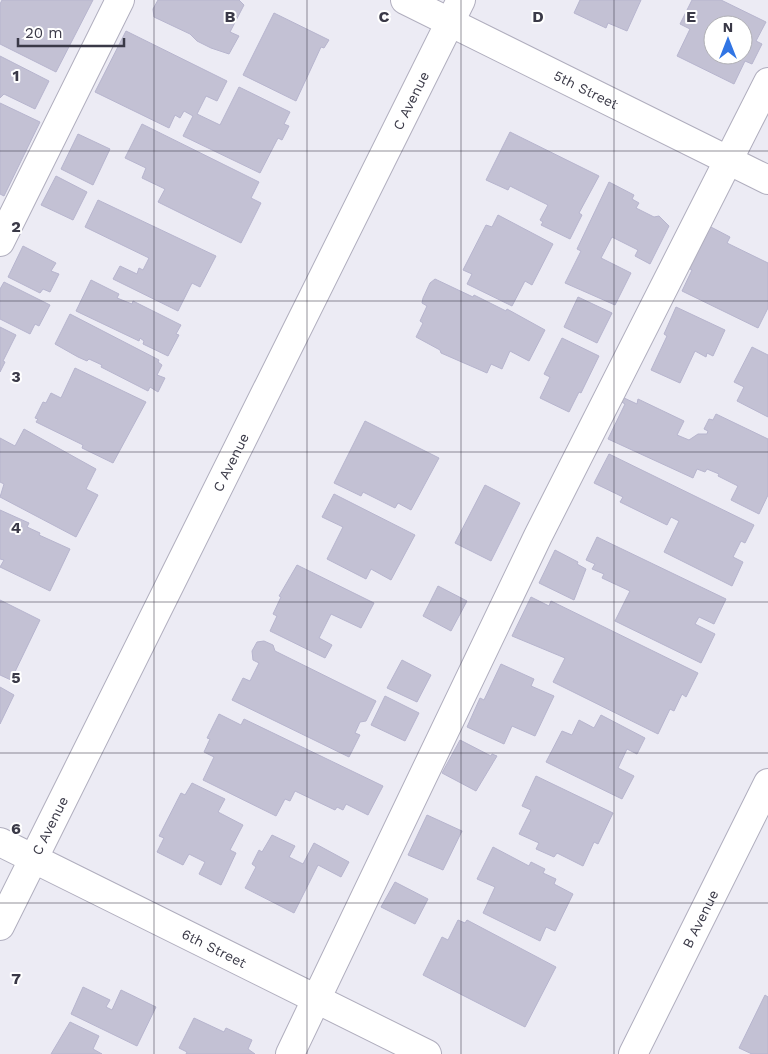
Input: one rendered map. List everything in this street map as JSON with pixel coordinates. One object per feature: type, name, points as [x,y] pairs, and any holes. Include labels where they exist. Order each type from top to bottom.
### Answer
[{"type":"street","points":[[0,242],[120,0]]},
{"type":"street","name":"5th Street","points":[[405,0],[455,11],[729,161],[768,180]]},
{"type":"street","name":"C Avenue","points":[[0,926],[455,11]]},
{"type":"street","points":[[290,1054],[538,536],[768,82]]},
{"type":"street","name":"B Avenue","points":[[633,1054],[768,783]]},
{"type":"street","name":"6th Street","points":[[0,842],[427,1054]]},
{"type":"building","points":[[2,0],[93,0],[56,72],[0,44],[0,4]]},
{"type":"building","points":[[158,0],[239,0],[244,5],[230,32],[239,36],[229,54],[211,48],[197,41],[190,34],[154,17],[153,9]]},
{"type":"building","points":[[580,0],[641,0],[627,31],[608,23],[606,28],[574,13]]},
{"type":"building","points":[[692,0],[721,0],[752,15],[703,15],[703,65],[743,65],[734,84],[677,56],[690,29],[680,24]]},
{"type":"building","points":[[274,13],[329,40],[324,48],[321,47],[296,101],[243,75]]},
{"type":"building","points":[[753,16],[766,22],[756,41],[762,44],[753,62]]},
{"type":"building","points":[[126,31],[227,81],[217,101],[206,96],[197,114],[220,125],[239,87],[290,112],[284,124],[289,126],[282,140],[278,138],[260,173],[183,136],[193,116],[184,111],[180,118],[175,115],[169,128],[95,92]]},
{"type":"building","points":[[0,56],[49,81],[35,109],[4,94],[0,98]]},
{"type":"building","points":[[0,103],[40,122],[4,196],[0,194]]},
{"type":"building","points":[[142,124],[259,182],[251,198],[261,203],[241,243],[158,202],[165,189],[142,178],[146,168],[125,158]]},
{"type":"building","points":[[510,132],[599,176],[579,213],[582,215],[570,239],[541,225],[543,222],[540,220],[548,205],[510,186],[508,190],[486,180]]},
{"type":"building","points":[[78,134],[110,149],[93,185],[61,169]]},
{"type":"building","points":[[56,176],[87,192],[73,220],[41,205]]},
{"type":"building","points":[[609,182],[634,195],[632,199],[639,203],[636,208],[654,217],[659,216],[669,226],[650,264],[635,256],[638,250],[612,237],[601,258],[631,273],[615,305],[565,283],[581,251],[577,249]]},
{"type":"building","points":[[98,200],[216,256],[200,287],[192,283],[178,311],[113,279],[120,266],[137,274],[139,268],[143,270],[149,258],[85,227]]},
{"type":"building","points":[[498,215],[553,244],[532,285],[525,281],[512,306],[467,284],[472,274],[463,270],[486,225],[492,227]]},
{"type":"building","points":[[709,226],[730,237],[727,243],[768,263],[768,308],[758,328],[682,291],[692,270],[688,268]]},
{"type":"building","points":[[23,246],[56,263],[51,271],[59,274],[50,292],[43,289],[40,293],[8,277]]},
{"type":"building","points":[[435,279],[506,311],[507,309],[545,330],[529,361],[510,351],[502,369],[491,364],[487,373],[441,353],[440,350],[416,337],[423,323],[420,321],[427,306],[422,303],[423,298],[430,283]]},
{"type":"building","points":[[91,280],[119,294],[117,298],[132,304],[133,301],[181,325],[176,334],[179,335],[168,356],[143,344],[144,341],[140,338],[139,341],[76,311]]},
{"type":"building","points":[[4,282],[50,305],[39,326],[35,324],[30,334],[0,319],[0,289]]},
{"type":"building","points":[[578,297],[612,313],[597,343],[564,327]]},
{"type":"building","points":[[676,307],[725,330],[713,356],[707,353],[706,357],[695,351],[680,383],[651,370],[667,336],[664,334]]},
{"type":"building","points":[[70,314],[159,360],[158,362],[162,365],[157,375],[165,378],[158,392],[150,387],[148,391],[101,367],[102,365],[89,359],[87,361],[78,357],[55,344]]},
{"type":"building","points":[[0,327],[16,335],[3,361],[5,362],[0,372]]},
{"type":"building","points":[[562,338],[599,356],[581,393],[579,392],[569,412],[540,398],[550,377],[544,374]]},
{"type":"building","points":[[752,347],[768,355],[768,417],[737,401],[744,387],[734,382]]},
{"type":"building","points":[[75,368],[146,402],[113,463],[82,448],[83,445],[36,422],[38,419],[35,418],[43,402],[46,403],[51,393],[61,398]]},
{"type":"building","points":[[622,397],[637,404],[638,399],[684,421],[677,435],[689,440],[698,434],[707,434],[708,431],[704,429],[709,419],[713,420],[716,414],[768,439],[768,495],[759,514],[731,500],[738,486],[718,476],[719,474],[707,469],[705,472],[697,469],[693,478],[608,439],[625,404],[620,401]]},
{"type":"building","points":[[365,421],[439,458],[411,510],[398,503],[395,508],[363,492],[361,496],[334,483]]},
{"type":"building","points":[[24,429],[96,469],[86,489],[98,495],[76,537],[0,497],[4,484],[0,482],[0,438],[15,446]]},
{"type":"building","points":[[609,454],[754,525],[745,543],[741,541],[733,557],[743,562],[732,586],[664,552],[679,521],[671,517],[667,525],[620,502],[623,497],[594,483]]},
{"type":"building","points":[[485,485],[520,503],[491,561],[455,543]]},
{"type":"building","points":[[334,494],[415,535],[391,580],[371,569],[366,579],[327,559],[343,527],[322,517]]},
{"type":"building","points":[[0,510],[29,523],[27,527],[40,533],[39,535],[70,549],[50,591],[0,567],[4,560],[0,559]]},
{"type":"building","points":[[597,537],[726,599],[714,624],[699,617],[695,624],[715,634],[701,663],[615,621],[630,591],[602,578],[604,574],[592,569],[595,564],[586,560]]},
{"type":"building","points":[[555,550],[578,562],[577,564],[586,569],[574,600],[539,583]]},
{"type":"building","points":[[297,565],[374,603],[361,628],[331,614],[319,638],[332,645],[325,658],[270,631],[277,616],[273,614],[281,597],[279,596]]},
{"type":"building","points":[[438,586],[467,601],[451,631],[423,616]]},
{"type":"building","points":[[531,597],[549,606],[551,601],[698,673],[686,697],[682,694],[674,711],[670,709],[658,734],[553,682],[565,658],[512,636]]},
{"type":"building","points":[[0,600],[40,620],[11,680],[0,675]]},
{"type":"building","points":[[264,641],[273,645],[275,651],[376,701],[366,721],[360,722],[355,733],[360,735],[349,757],[232,700],[243,678],[250,681],[259,663],[253,660],[252,651],[257,642]]},
{"type":"building","points":[[402,660],[431,675],[417,702],[387,688]]},
{"type":"building","points":[[501,664],[534,679],[531,686],[554,696],[535,736],[512,726],[504,744],[467,727],[480,698],[484,700]]},
{"type":"building","points":[[0,687],[14,695],[0,724]]},
{"type":"building","points":[[385,696],[419,713],[405,741],[371,725]]},
{"type":"building","points":[[219,714],[241,725],[244,719],[383,786],[368,815],[346,804],[343,810],[337,807],[335,810],[295,791],[290,801],[285,799],[276,816],[203,780],[214,757],[204,752],[210,739],[207,738]]},
{"type":"building","points":[[601,715],[645,738],[637,754],[627,749],[618,768],[634,776],[622,799],[546,762],[562,731],[572,735],[579,720],[594,728]]},
{"type":"building","points":[[460,740],[491,756],[492,754],[497,756],[476,791],[442,773]]},
{"type":"building","points":[[536,776],[613,813],[598,844],[594,842],[583,866],[557,853],[554,857],[536,849],[539,843],[519,834],[531,810],[522,806]]},
{"type":"building","points":[[192,783],[225,799],[218,812],[243,825],[230,850],[236,853],[221,885],[199,874],[205,862],[189,854],[183,865],[157,852],[164,838],[159,836],[181,793],[185,795]]},
{"type":"building","points":[[427,815],[462,831],[443,870],[408,855]]},
{"type":"building","points":[[272,835],[295,846],[289,857],[303,864],[314,843],[349,862],[341,877],[318,865],[294,913],[245,888],[256,867],[252,864],[259,850],[262,852]]},
{"type":"building","points":[[493,847],[529,866],[531,862],[545,869],[543,873],[556,879],[554,884],[573,894],[555,931],[546,927],[540,941],[483,913],[495,887],[477,879]]},
{"type":"building","points":[[395,882],[428,899],[415,924],[381,907]]},
{"type":"building","points":[[458,920],[465,923],[467,920],[556,967],[525,1027],[423,975],[442,937],[448,940]]},
{"type":"building","points":[[83,987],[110,1000],[106,1007],[112,1010],[121,990],[156,1007],[137,1046],[71,1014]]},
{"type":"building","points":[[765,995],[768,997],[768,1054],[752,1054],[739,1048]]},
{"type":"building","points":[[194,1018],[224,1032],[226,1028],[252,1040],[248,1049],[255,1054],[186,1054],[187,1052],[179,1048]]},
{"type":"building","points":[[70,1022],[99,1036],[93,1049],[102,1054],[51,1054]]}]
